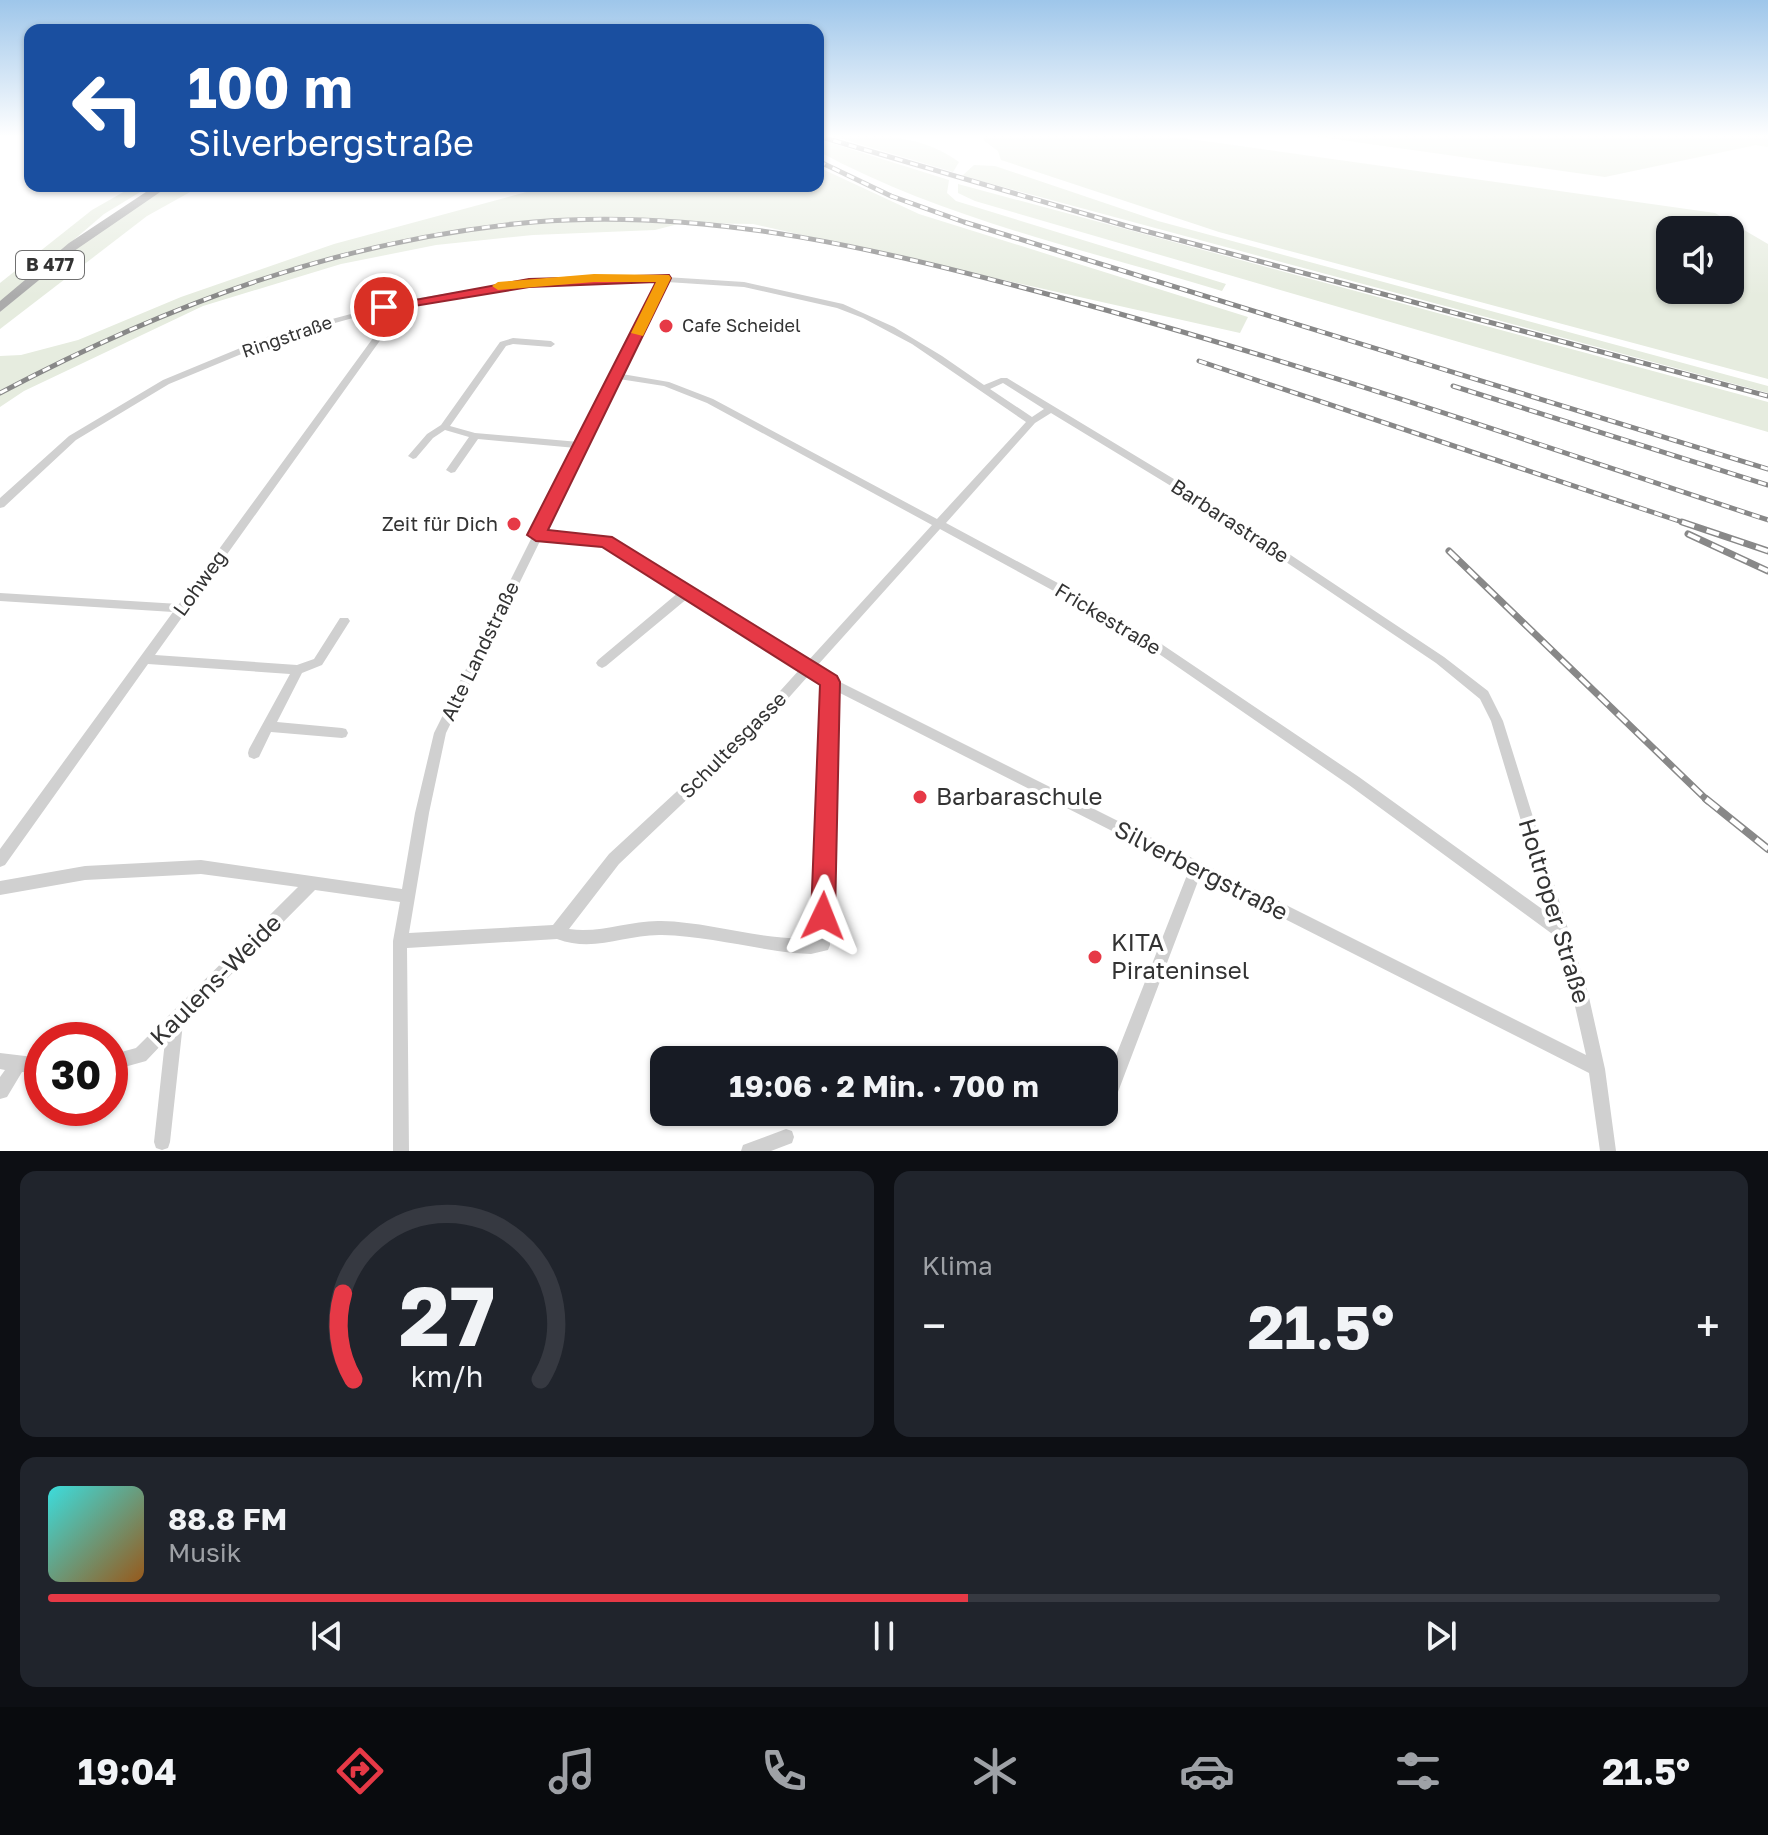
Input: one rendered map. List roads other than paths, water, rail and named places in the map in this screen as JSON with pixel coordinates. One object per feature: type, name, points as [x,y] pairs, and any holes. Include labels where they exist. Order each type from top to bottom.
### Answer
[{"type":"main road","name":"B 477","points":[[0,308],[73,246],[154,192]]},
{"type":"street","name":"Ringstraße","points":[[0,504],[63,443],[105,416],[164,385],[261,344],[396,304],[464,291],[550,280],[665,278]]},
{"type":"street","name":"Alte Landstraße","points":[[401,1151],[400,941],[406,896],[440,733],[665,278]]},
{"type":"street","points":[[665,278],[799,295],[842,307],[896,334],[1032,421]]},
{"type":"street","name":"Lohweg","points":[[0,860],[396,312],[396,304]]},
{"type":"street","points":[[413,456],[430,436],[444,427],[503,344],[513,341],[551,344]]},
{"type":"street","name":"Frickestraße","points":[[617,376],[666,384],[710,401],[1150,642],[1343,773],[1560,931]]},
{"type":"street","name":"Barbarastraße","points":[[982,389],[1004,380],[1198,498],[1470,683]]},
{"type":"street","name":"Schultesgasse","points":[[557,932],[614,859],[736,747],[1032,421],[1050,409]]},
{"type":"street","points":[[444,427],[475,436],[583,445]]},
{"type":"street","points":[[451,470],[475,436]]},
{"type":"street","name":"Silverbergstraße","points":[[536,535],[606,541],[830,682],[1597,1069]]},
{"type":"street","points":[[602,663],[687,592]]},
{"type":"street","points":[[0,597],[181,608]]},
{"type":"street","points":[[144,659],[298,670],[318,662],[344,621]]},
{"type":"street","points":[[254,753],[298,670]]},
{"type":"street","points":[[400,941],[557,932],[568,937],[591,937],[664,928],[820,947],[830,682]]},
{"type":"street","name":"Holtroper Straße","points":[[1470,683],[1484,695],[1497,721],[1580,993],[1597,1069],[1608,1151]]},
{"type":"street","points":[[270,727],[342,733]]},
{"type":"street","points":[[0,888],[85,873],[201,867],[406,896]]},
{"type":"street","points":[[1118,1071],[1196,869]]},
{"type":"street","name":"Kaulens-Weide","points":[[128,1058],[140,1055],[175,1023],[313,882]]},
{"type":"street","points":[[162,1142],[175,1023]]},
{"type":"street","points":[[0,1061],[24,1064]]},
{"type":"street","points":[[1,1091],[18,1063]]},
{"type":"street","points":[[749,1151],[786,1137]]},
{"type":"railway","points":[[876,189],[964,222],[1768,469]]},
{"type":"railway","points":[[999,189],[1130,227],[1768,396]]},
{"type":"railway","points":[[0,393],[127,331],[192,304],[325,260],[394,243],[534,222],[601,219],[668,221],[801,237],[932,265],[1062,298],[1328,376],[1768,520]]},
{"type":"railway","points":[[1199,361],[1682,522]]},
{"type":"railway","points":[[1453,386],[1768,485]]},
{"type":"railway","points":[[1682,522],[1688,524]]},
{"type":"railway","points":[[1682,522],[1768,551]]},
{"type":"railway","points":[[1688,534],[1768,571]]},
{"type":"railway","points":[[1449,551],[1708,801]]},
{"type":"railway","points":[[1706,799],[1768,849]]},
{"type":"place","name":"Cafe Scheidel","points":[[666,326]]},
{"type":"place","name":"Zeit für Dich","points":[[514,524]]},
{"type":"place","name":"Barbaraschule","points":[[920,797]]},
{"type":"place","name":"KITA Pirateninsel","points":[[1095,957]]}]
